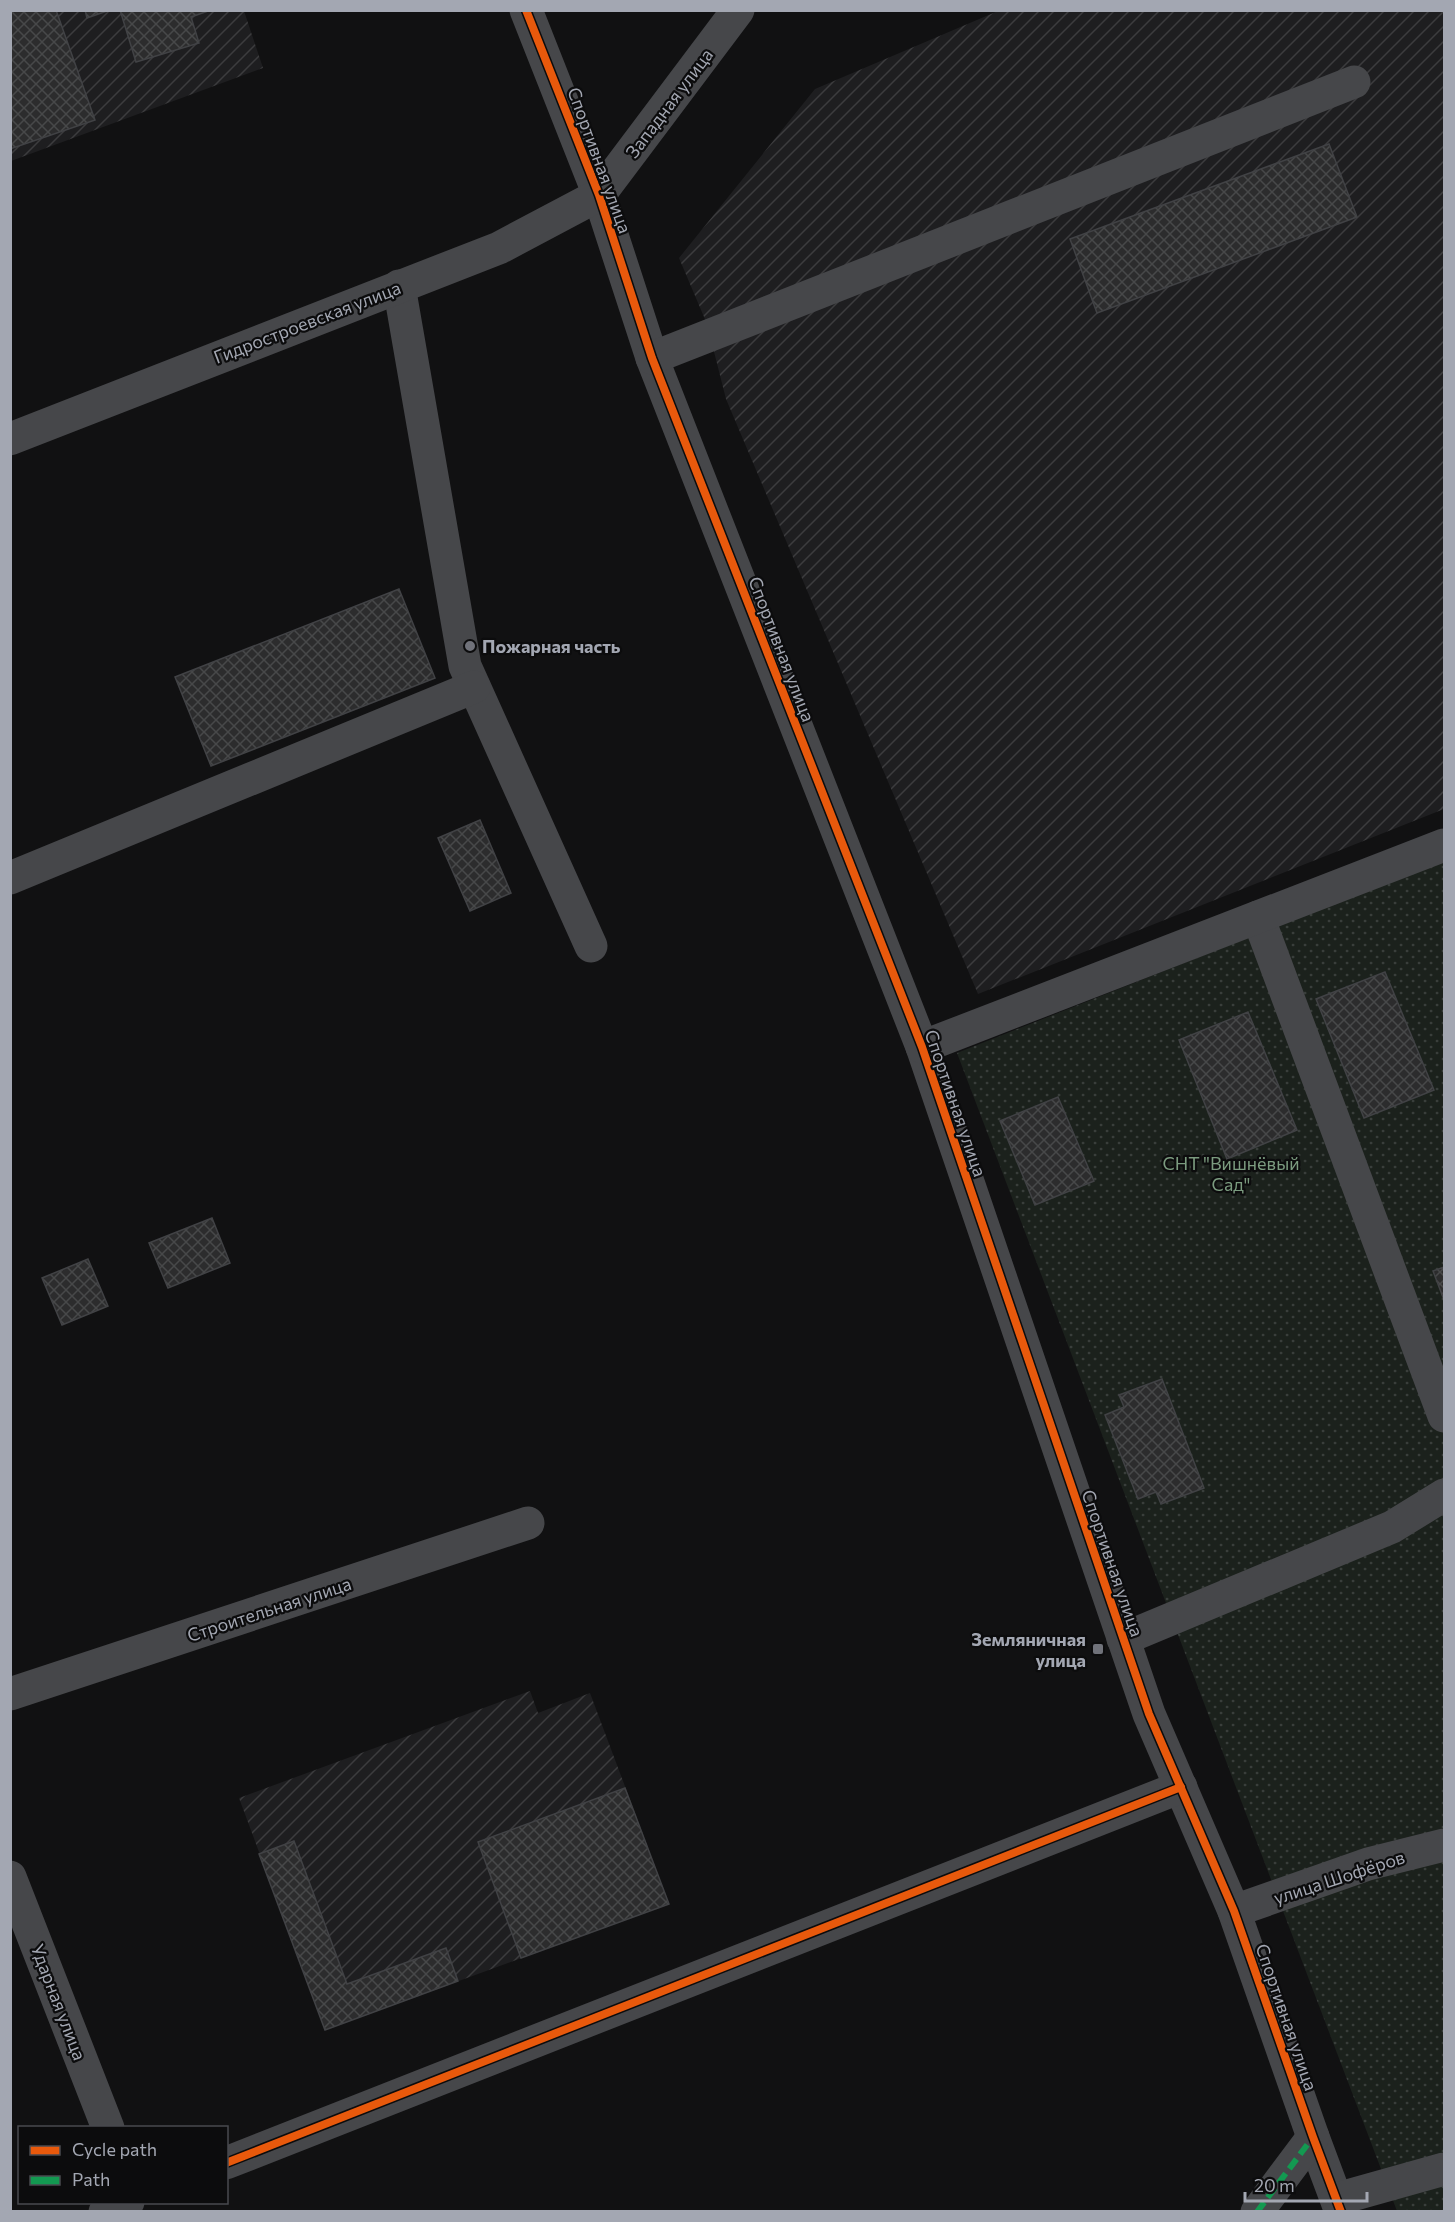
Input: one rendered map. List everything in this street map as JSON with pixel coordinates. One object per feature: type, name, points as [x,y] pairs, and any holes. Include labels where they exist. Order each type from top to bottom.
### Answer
[{"type":"street","name":"Спортивная улица","points":[[526,10],[599,195],[652,358],[922,1047],[1149,1714],[1234,1911],[1339,2205],[1444,2169]]},
{"type":"street","name":"Западная улица","points":[[599,195],[738,10]]},
{"type":"street","points":[[652,358],[1354,82]]},
{"type":"street","name":"Гидростроевская улица","points":[[10,439],[499,248],[599,195]]},
{"type":"street","points":[[399,286],[465,666],[591,946]]},
{"type":"street","points":[[10,878],[474,687]]},
{"type":"street","points":[[922,1047],[1444,845]]},
{"type":"street","points":[[1258,917],[1444,1416]]},
{"type":"street","points":[[1123,1639],[1392,1527],[1444,1495]]},
{"type":"street","name":"Строительная улица","points":[[10,1694],[528,1523]]},
{"type":"street","points":[[228,2162],[1181,1787]]},
{"type":"street","name":"улица Шофёров","points":[[1234,1911],[1368,1864],[1444,1845]]},
{"type":"street","name":"Ударная улица","points":[[10,1877],[108,2126]]},
{"type":"street","points":[[1257,2211],[1313,2137]]},
{"type":"street","points":[[105,2211],[123,2204]]},
{"type":"shaded area","points":[[11,11],[244,11],[263,68],[11,161]]},
{"type":"shaded area","points":[[998,11],[1444,11],[1444,809],[978,994],[726,399],[707,324],[679,258],[815,89]]},
{"type":"shaded area","points":[[530,1691],[538,1713],[590,1693],[669,1904],[325,2030],[239,1798]]},
{"type":"green space","name":"СНТ \"Вишнёвый Сад\"","points":[[1444,860],[1444,2211],[1397,2211],[957,1053]]},
{"type":"building","points":[[10,10],[56,10],[95,120],[10,149]]},
{"type":"building","points":[[85,10],[110,10],[87,18]]},
{"type":"building","points":[[120,10],[211,10],[191,17],[199,43],[136,62]]},
{"type":"building","points":[[1329,144],[1357,217],[1097,313],[1070,239]]},
{"type":"building","points":[[399,589],[435,678],[211,766],[175,677]]},
{"type":"building","points":[[480,820],[511,893],[470,911],[438,838]]},
{"type":"building","points":[[1385,972],[1434,1090],[1364,1118],[1316,999]]},
{"type":"building","points":[[1248,1012],[1297,1130],[1227,1159],[1179,1040]]},
{"type":"building","points":[[1058,1097],[1094,1181],[1035,1205],[1000,1121]]},
{"type":"building","points":[[212,1218],[230,1263],[168,1288],[149,1243]]},
{"type":"building","points":[[88,1259],[108,1306],[62,1325],[42,1278]]},
{"type":"building","points":[[1444,1267],[1444,1300],[1433,1271]]},
{"type":"building","points":[[1162,1379],[1204,1488],[1161,1504],[1156,1492],[1138,1499],[1105,1415],[1124,1407],[1119,1395]]},
{"type":"building","points":[[625,1788],[669,1904],[521,1958],[478,1842]]},
{"type":"building","points":[[294,1841],[347,1984],[446,1948],[458,1981],[325,2030],[259,1854]]},
{"type":"marked path","points":[[1257,2212],[1313,2137]]},
{"type":"cycle path","points":[[526,10],[599,195],[652,358],[922,1047],[1149,1714],[1234,1911],[1341,2212]]},
{"type":"cycle path","points":[[228,2162],[1181,1787]]},
{"type":"place","name":"Пожарная часть","points":[[470,646]]},
{"type":"place","name":"Земляничная улица","points":[[1098,1649]]}]
